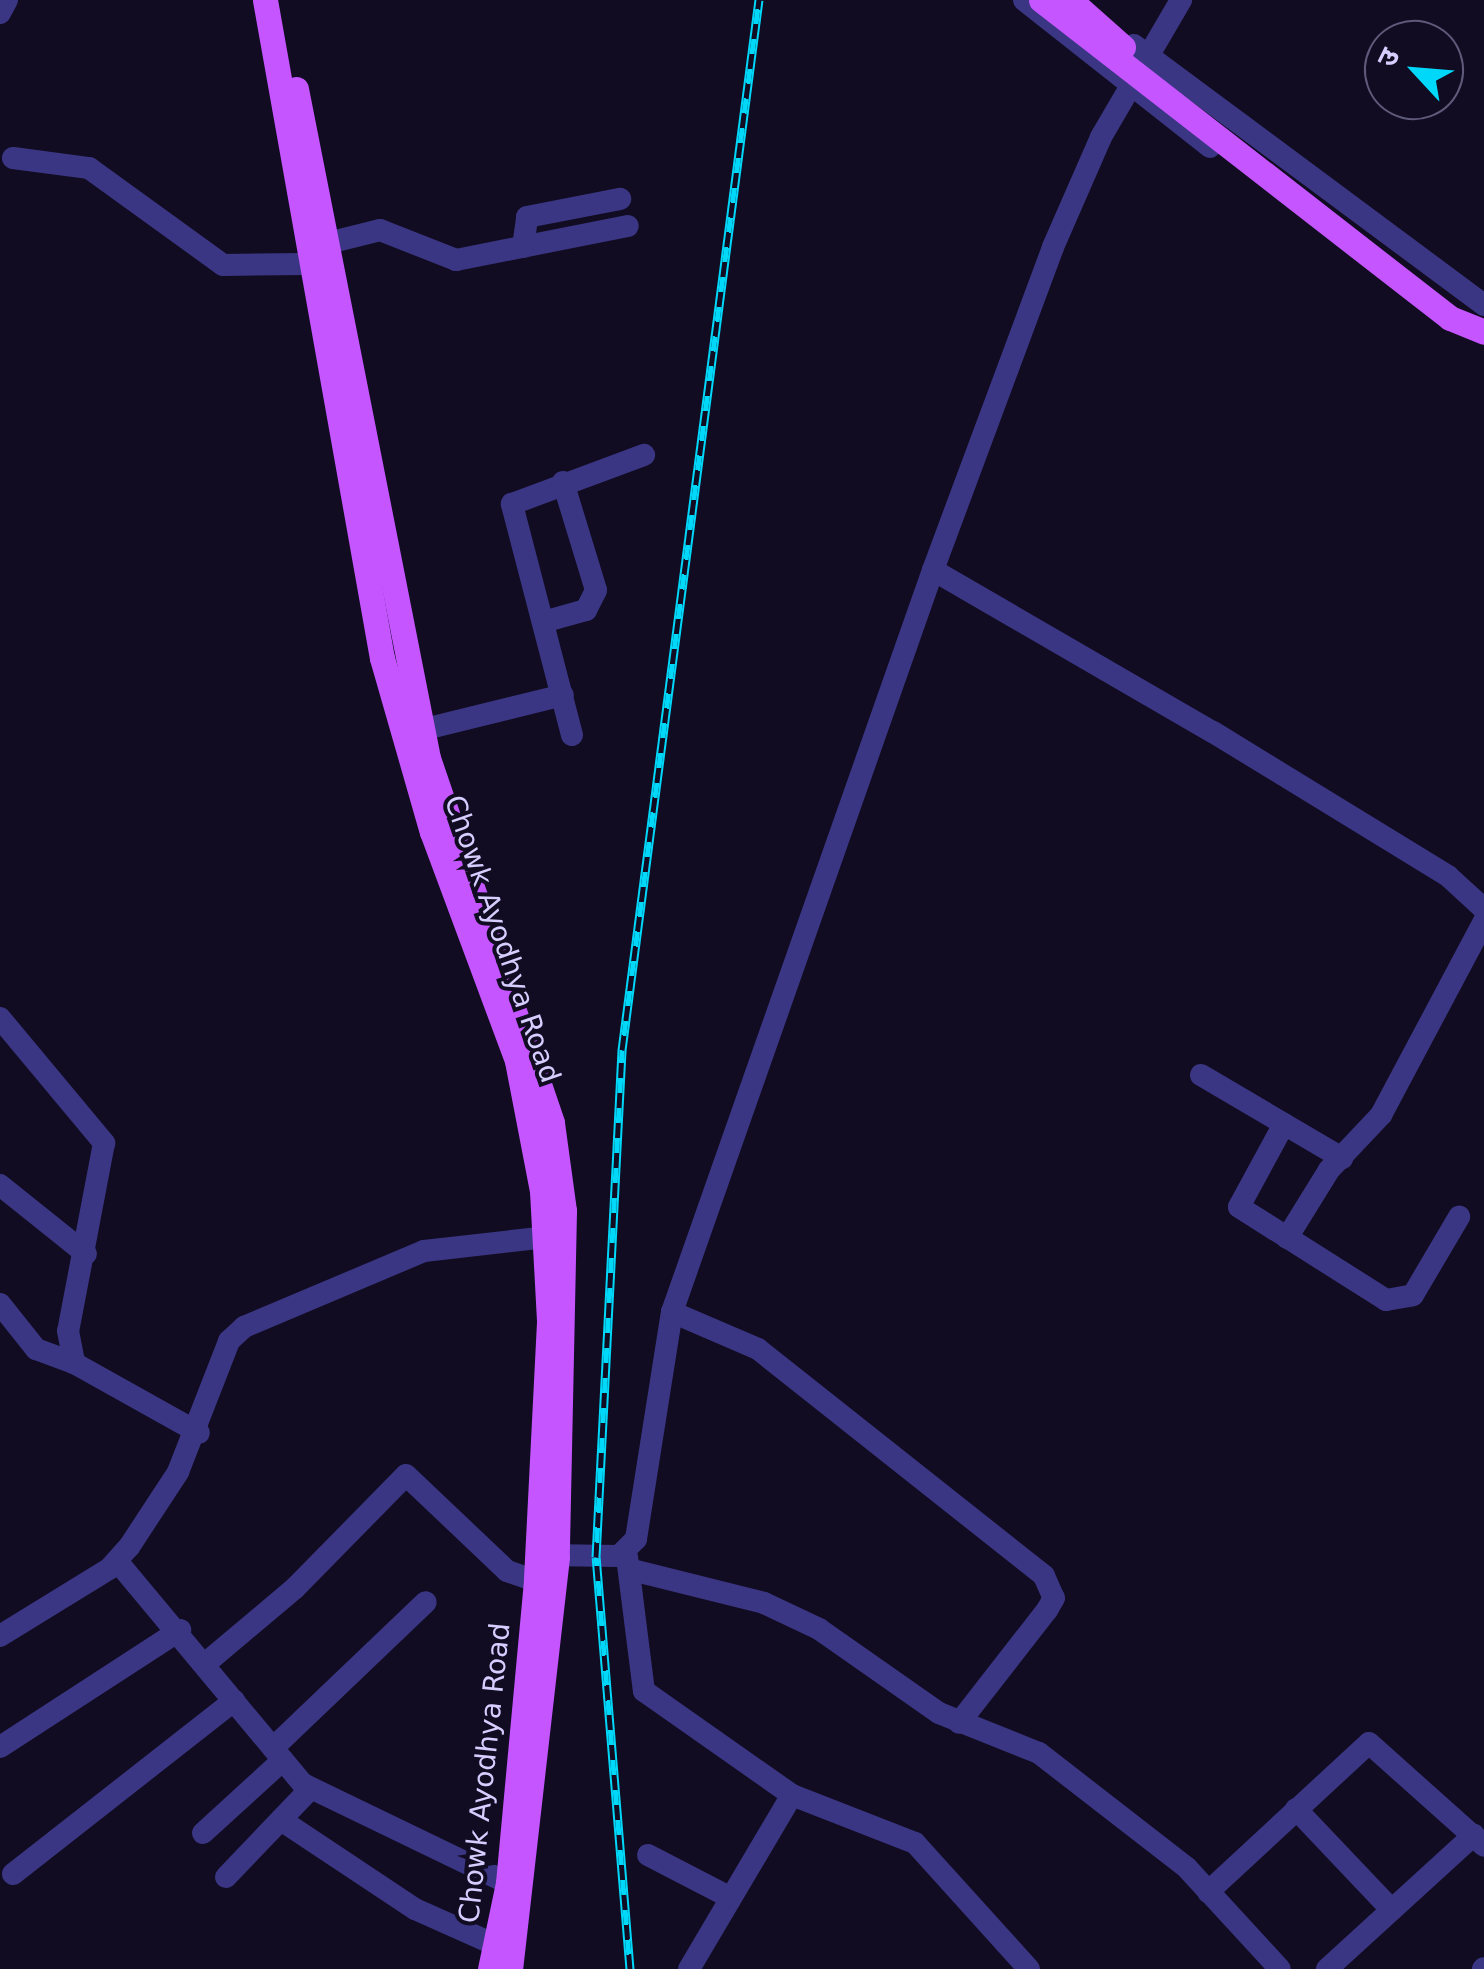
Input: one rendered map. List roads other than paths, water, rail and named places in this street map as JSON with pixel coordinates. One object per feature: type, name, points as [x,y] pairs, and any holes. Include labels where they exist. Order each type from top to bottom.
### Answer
[{"type":"main road","name":"Chowk Ayodhya Road","points":[[266,0],[393,656],[432,832],[517,1061],[546,1237],[547,1556],[536,1581],[508,1883],[493,1957]]},
{"type":"main road","name":"Chowk Ayodhya Road","points":[[282,0],[316,254]]},
{"type":"main road","points":[[1041,0],[1450,318],[1484,332]]},
{"type":"main road","points":[[1070,0],[1458,307],[1484,317]]},
{"type":"main road","name":"Chowk Ayodhya Road","points":[[393,656],[422,730],[552,1123],[569,1317],[510,1969]]},
{"type":"street","points":[[0,14],[6,0]]},
{"type":"street","points":[[1024,0],[1128,85],[1484,344]]},
{"type":"street","points":[[1082,0],[1144,54],[1484,305]]},
{"type":"street","points":[[1029,1969],[916,1843],[792,1795],[644,1691],[634,1663],[629,1562],[672,1312],[933,570],[1053,246],[1144,54],[1181,0]]},
{"type":"street","points":[[13,158],[88,168],[223,265],[316,254],[380,230],[437,259],[628,226]]},
{"type":"street","points":[[523,247],[527,216],[620,199]]},
{"type":"street","points":[[572,736],[512,504],[644,455]]},
{"type":"street","points":[[542,622],[586,610],[596,590],[563,482]]},
{"type":"street","points":[[933,570],[1197,722],[1484,910],[1381,1116],[1342,1158],[1287,1238]]},
{"type":"street","points":[[422,730],[563,695]]},
{"type":"street","points":[[0,1018],[104,1143],[86,1254],[68,1330],[74,1363]]},
{"type":"street","points":[[0,1060],[17,1042]]},
{"type":"street","points":[[1201,1075],[1342,1158]]},
{"type":"street","points":[[1284,1124],[1236,1202],[1287,1238],[1399,1303],[1413,1295],[1459,1217]]},
{"type":"street","points":[[0,1185],[86,1254]]},
{"type":"street","points":[[0,1636],[117,1561],[198,1433],[230,1340],[259,1317],[424,1252],[546,1237]]},
{"type":"street","points":[[0,1304],[36,1349],[74,1363],[198,1433]]},
{"type":"street","points":[[672,1312],[758,1349],[1044,1576],[1054,1598],[1048,1610],[959,1723]]},
{"type":"street","points":[[206,1663],[296,1588],[406,1475],[507,1571],[536,1581]]},
{"type":"street","points":[[547,1556],[629,1562],[720,1590],[819,1629],[959,1723],[1039,1753],[1208,1892],[1280,1969]]},
{"type":"street","points":[[117,1561],[180,1630],[234,1701],[310,1789],[508,1883]]},
{"type":"street","points":[[203,1833],[426,1602]]},
{"type":"street","points":[[0,1747],[180,1630]]},
{"type":"street","points":[[12,1874],[234,1701]]},
{"type":"street","points":[[1208,1892],[1362,1746],[1376,1744],[1479,1840],[1327,1969]]},
{"type":"street","points":[[226,1877],[310,1789]]},
{"type":"street","points":[[689,1969],[792,1795]]},
{"type":"street","points":[[1296,1809],[1392,1910]]},
{"type":"street","points":[[281,1820],[493,1957]]},
{"type":"street","points":[[648,1855],[731,1898]]},
{"type":"railway","points":[[630,1969],[596,1557],[622,1050],[759,0]]}]
